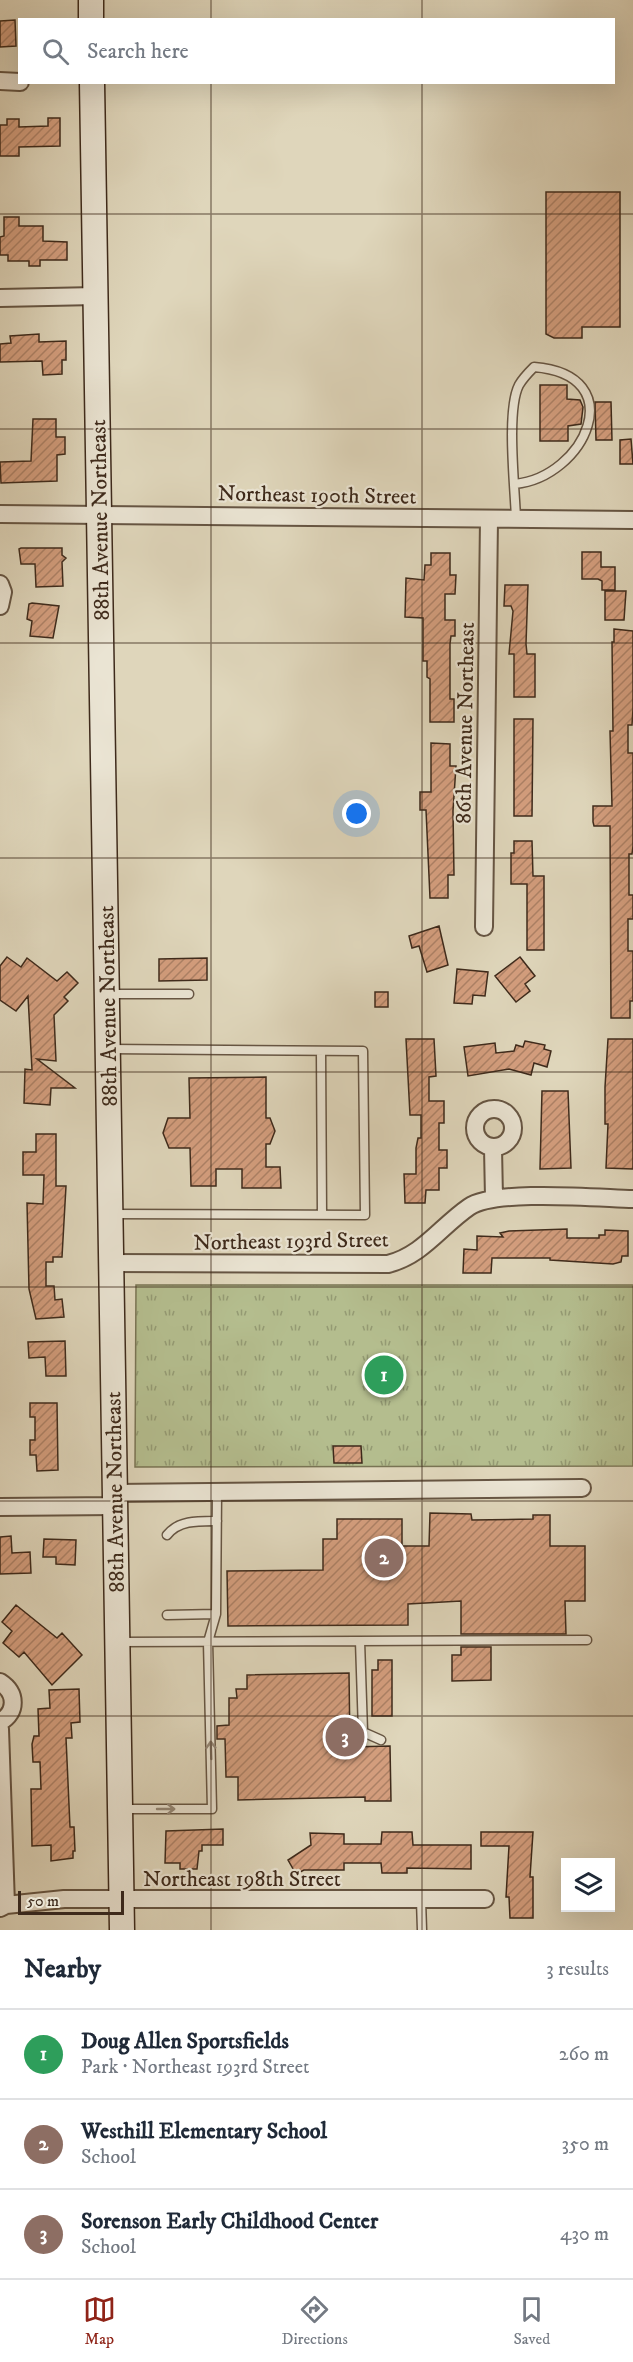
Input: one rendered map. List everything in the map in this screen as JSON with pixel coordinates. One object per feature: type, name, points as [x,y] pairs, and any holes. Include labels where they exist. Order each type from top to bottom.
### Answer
[{"type":"street","points":[[91,0],[91,18]]},
{"type":"street","points":[[0,81],[18,82]]},
{"type":"street","name":"88th Avenue Northeast","points":[[92,84],[109,1048],[109,1263],[122,1930]]},
{"type":"street","points":[[0,298],[96,296]]},
{"type":"street","name":"Northeast 190th Street","points":[[0,514],[633,520]]},
{"type":"street","name":"86th Avenue Northeast","points":[[484,927],[489,519]]},
{"type":"street","points":[[0,584],[3,592],[0,606]]},
{"type":"street","points":[[493,1148],[494,1198]]},
{"type":"street","name":"Northeast 193rd Street","points":[[109,1263],[388,1264],[416,1254],[470,1207],[494,1198],[633,1199]]},
{"type":"street","points":[[0,1507],[218,1492],[582,1488]]},
{"type":"street","points":[[0,1682],[11,1692],[13,1706],[11,1713],[0,1722]]},
{"type":"street","points":[[0,1729],[3,1906]]},
{"type":"street","name":"Northeast 198th Street","points":[[3,1906],[64,1899],[122,1901],[485,1899]]},
{"type":"lane","points":[[515,484],[531,482],[544,477],[577,448],[589,428],[591,410],[588,396],[561,371],[534,367],[519,386],[513,416],[516,519]]},
{"type":"lane","points":[[108,994],[189,994]]},
{"type":"lane","points":[[109,1048],[363,1052],[365,1215],[109,1214]]},
{"type":"lane","points":[[321,1051],[322,1215]]},
{"type":"lane","points":[[120,1809],[212,1809],[208,1642],[216,1614],[218,1492]]},
{"type":"lane","points":[[167,1535],[173,1527],[189,1523],[217,1521]]},
{"type":"lane","points":[[167,1615],[216,1614]]},
{"type":"lane","points":[[117,1642],[587,1640]]},
{"type":"lane","points":[[360,1641],[363,1732],[381,1740]]},
{"type":"lane","points":[[420,1900],[422,1930]]},
{"type":"green space","points":[[136,1285],[633,1285],[633,1466],[135,1467]]},
{"type":"building","points":[[15,20],[16,46],[0,47],[0,21]]},
{"type":"building","points":[[48,118],[60,118],[60,146],[19,147],[19,156],[0,156],[0,125],[7,125],[7,119],[19,119],[19,127],[48,126]]},
{"type":"building","points":[[546,192],[620,192],[620,327],[582,327],[582,338],[554,338],[546,334]]},
{"type":"building","points":[[4,217],[19,217],[19,226],[43,226],[43,241],[67,242],[67,260],[40,260],[40,266],[29,266],[29,261],[8,261],[8,255],[0,255],[0,237],[4,236]]},
{"type":"building","points":[[39,334],[39,342],[66,341],[66,360],[62,360],[62,374],[43,375],[42,361],[0,362],[0,344],[11,343],[10,336]]},
{"type":"building","points":[[540,385],[567,385],[567,399],[580,400],[583,407],[581,424],[568,426],[568,441],[540,441]]},
{"type":"building","points":[[595,402],[611,402],[612,440],[596,440]]},
{"type":"building","points":[[33,419],[56,419],[56,437],[65,437],[65,454],[57,455],[57,481],[1,483],[0,462],[31,461]]},
{"type":"building","points":[[631,439],[633,464],[620,464],[620,440]]},
{"type":"building","points":[[62,548],[62,555],[66,558],[62,562],[63,586],[36,587],[35,564],[21,564],[19,549]]},
{"type":"building","points":[[582,552],[601,552],[601,567],[615,567],[615,590],[602,590],[602,581],[598,579],[582,579]]},
{"type":"building","points":[[431,553],[450,553],[450,575],[456,575],[455,594],[445,594],[445,620],[455,620],[455,636],[451,636],[450,644],[450,699],[454,699],[454,722],[430,722],[430,679],[427,677],[427,661],[423,661],[423,618],[405,617],[406,578],[424,580],[425,565],[431,565]]},
{"type":"building","points":[[505,585],[528,585],[526,644],[527,654],[535,654],[535,697],[514,697],[514,654],[509,654],[513,611],[511,606],[504,606]]},
{"type":"building","points":[[605,591],[626,591],[624,620],[605,620]]},
{"type":"building","points":[[29,604],[59,606],[53,638],[30,636],[32,621],[27,619]]},
{"type":"building","points":[[614,629],[633,631],[633,709],[632,725],[628,725],[628,753],[633,753],[633,846],[632,854],[629,854],[629,895],[633,895],[633,919],[628,919],[628,951],[633,951],[633,1001],[630,1001],[630,1018],[611,1018],[610,826],[594,826],[593,822],[593,806],[612,806],[610,731],[613,731],[612,642],[614,642]]},
{"type":"building","points":[[514,719],[533,719],[532,816],[514,816]]},
{"type":"building","points":[[431,743],[450,744],[450,766],[456,766],[453,811],[454,875],[448,875],[448,898],[430,898],[426,810],[420,810],[420,792],[431,792]]},
{"type":"building","points":[[514,841],[532,841],[533,876],[544,876],[544,950],[527,950],[527,884],[511,884],[511,853],[514,853]]},
{"type":"building","points":[[439,926],[448,965],[427,972],[419,946],[412,948],[409,936]]},
{"type":"building","points":[[7,957],[21,967],[27,958],[57,981],[67,972],[78,983],[64,997],[68,1001],[54,1015],[56,1061],[37,1059],[75,1088],[51,1088],[50,1105],[24,1103],[25,1069],[32,1070],[28,996],[16,1011],[0,1000],[0,966]]},
{"type":"building","points":[[520,957],[535,976],[525,984],[530,991],[516,1002],[495,976]]},
{"type":"building","points":[[207,958],[207,980],[159,981],[159,959]]},
{"type":"building","points":[[457,969],[488,972],[485,996],[473,995],[472,1004],[454,1003]]},
{"type":"building","points":[[375,992],[388,992],[388,1007],[375,1007]]},
{"type":"building","points":[[406,1039],[434,1039],[436,1076],[429,1077],[429,1101],[444,1101],[444,1123],[439,1123],[439,1150],[447,1150],[447,1168],[439,1168],[439,1190],[426,1190],[425,1203],[405,1203],[404,1174],[416,1174],[416,1148],[418,1138],[421,1138],[421,1115],[410,1115]]},
{"type":"building","points":[[608,1039],[633,1039],[633,1169],[606,1168],[608,1124],[605,1124],[605,1087]]},
{"type":"building","points":[[525,1041],[545,1045],[544,1049],[551,1051],[547,1067],[534,1063],[531,1075],[509,1069],[468,1076],[464,1047],[495,1043],[496,1053],[514,1051],[516,1045],[523,1047]]},
{"type":"building","points":[[266,1077],[266,1118],[270,1118],[275,1131],[270,1144],[266,1144],[266,1167],[280,1167],[281,1188],[242,1188],[242,1169],[216,1169],[216,1186],[191,1186],[190,1148],[169,1148],[163,1133],[168,1118],[190,1118],[189,1078]]},
{"type":"building","points":[[542,1091],[568,1091],[571,1168],[540,1169]]},
{"type":"building","points":[[36,1134],[56,1134],[56,1186],[66,1186],[62,1257],[53,1257],[53,1262],[46,1262],[46,1286],[54,1286],[55,1300],[62,1299],[64,1317],[36,1319],[29,1289],[27,1203],[43,1204],[44,1175],[23,1175],[23,1152],[36,1152]]},
{"type":"building","points":[[567,1229],[567,1238],[599,1238],[599,1235],[605,1235],[605,1230],[628,1231],[628,1256],[622,1256],[621,1262],[613,1264],[550,1260],[550,1258],[492,1258],[491,1273],[463,1273],[464,1249],[477,1250],[477,1236],[503,1237],[500,1233],[509,1231]]},
{"type":"building","points":[[65,1341],[66,1376],[46,1376],[45,1357],[29,1358],[28,1342]]},
{"type":"building","points":[[30,1403],[57,1403],[58,1470],[37,1471],[36,1455],[30,1455],[30,1440],[35,1440],[35,1417],[30,1417]]},
{"type":"building","points":[[333,1446],[361,1446],[362,1463],[334,1463]]},
{"type":"building","points":[[430,1513],[471,1514],[472,1520],[533,1519],[533,1515],[550,1515],[550,1546],[585,1546],[585,1601],[565,1601],[566,1634],[461,1634],[461,1601],[408,1604],[408,1625],[228,1626],[227,1571],[323,1570],[323,1539],[337,1539],[337,1519],[402,1519],[402,1546],[429,1546]]},
{"type":"building","points":[[11,1536],[12,1553],[30,1552],[31,1573],[0,1574],[0,1537]]},
{"type":"building","points":[[44,1539],[76,1540],[75,1565],[56,1564],[56,1557],[43,1557]]},
{"type":"building","points":[[16,1605],[57,1638],[62,1633],[82,1655],[52,1685],[24,1652],[19,1657],[3,1643],[12,1631],[2,1622]]},
{"type":"building","points":[[461,1647],[491,1647],[491,1680],[452,1681],[452,1655],[461,1655]]},
{"type":"building","points":[[378,1660],[392,1660],[392,1716],[372,1716],[372,1670],[378,1670]]},
{"type":"building","points":[[349,1673],[350,1747],[390,1746],[391,1801],[365,1801],[365,1797],[238,1800],[238,1777],[226,1777],[225,1739],[217,1739],[217,1726],[229,1725],[229,1698],[237,1698],[236,1689],[247,1689],[247,1675]]},
{"type":"building","points":[[79,1689],[80,1722],[71,1723],[72,1738],[66,1738],[70,1827],[74,1827],[75,1851],[73,1851],[73,1858],[51,1861],[51,1845],[32,1846],[31,1789],[41,1789],[40,1762],[33,1762],[32,1744],[34,1736],[39,1736],[38,1709],[50,1708],[49,1690]]},
{"type":"building","points":[[223,1829],[223,1845],[202,1845],[197,1869],[180,1869],[180,1863],[165,1863],[166,1831]]},
{"type":"building","points":[[382,1832],[412,1832],[413,1845],[471,1845],[471,1869],[407,1868],[407,1873],[382,1873],[381,1863],[344,1863],[344,1870],[304,1870],[296,1874],[288,1860],[311,1845],[310,1833],[344,1834],[344,1844],[381,1844]]},
{"type":"building","points":[[481,1832],[533,1832],[530,1877],[533,1877],[533,1918],[510,1918],[509,1897],[506,1897],[509,1846],[481,1846]]},
{"type":"place","name":"Doug Allen Sportsfields","points":[[384,1375]]},
{"type":"place","name":"Westhill Elementary School","points":[[384,1558]]},
{"type":"place","name":"Sorenson Early Childhood Center","points":[[345,1737]]}]
